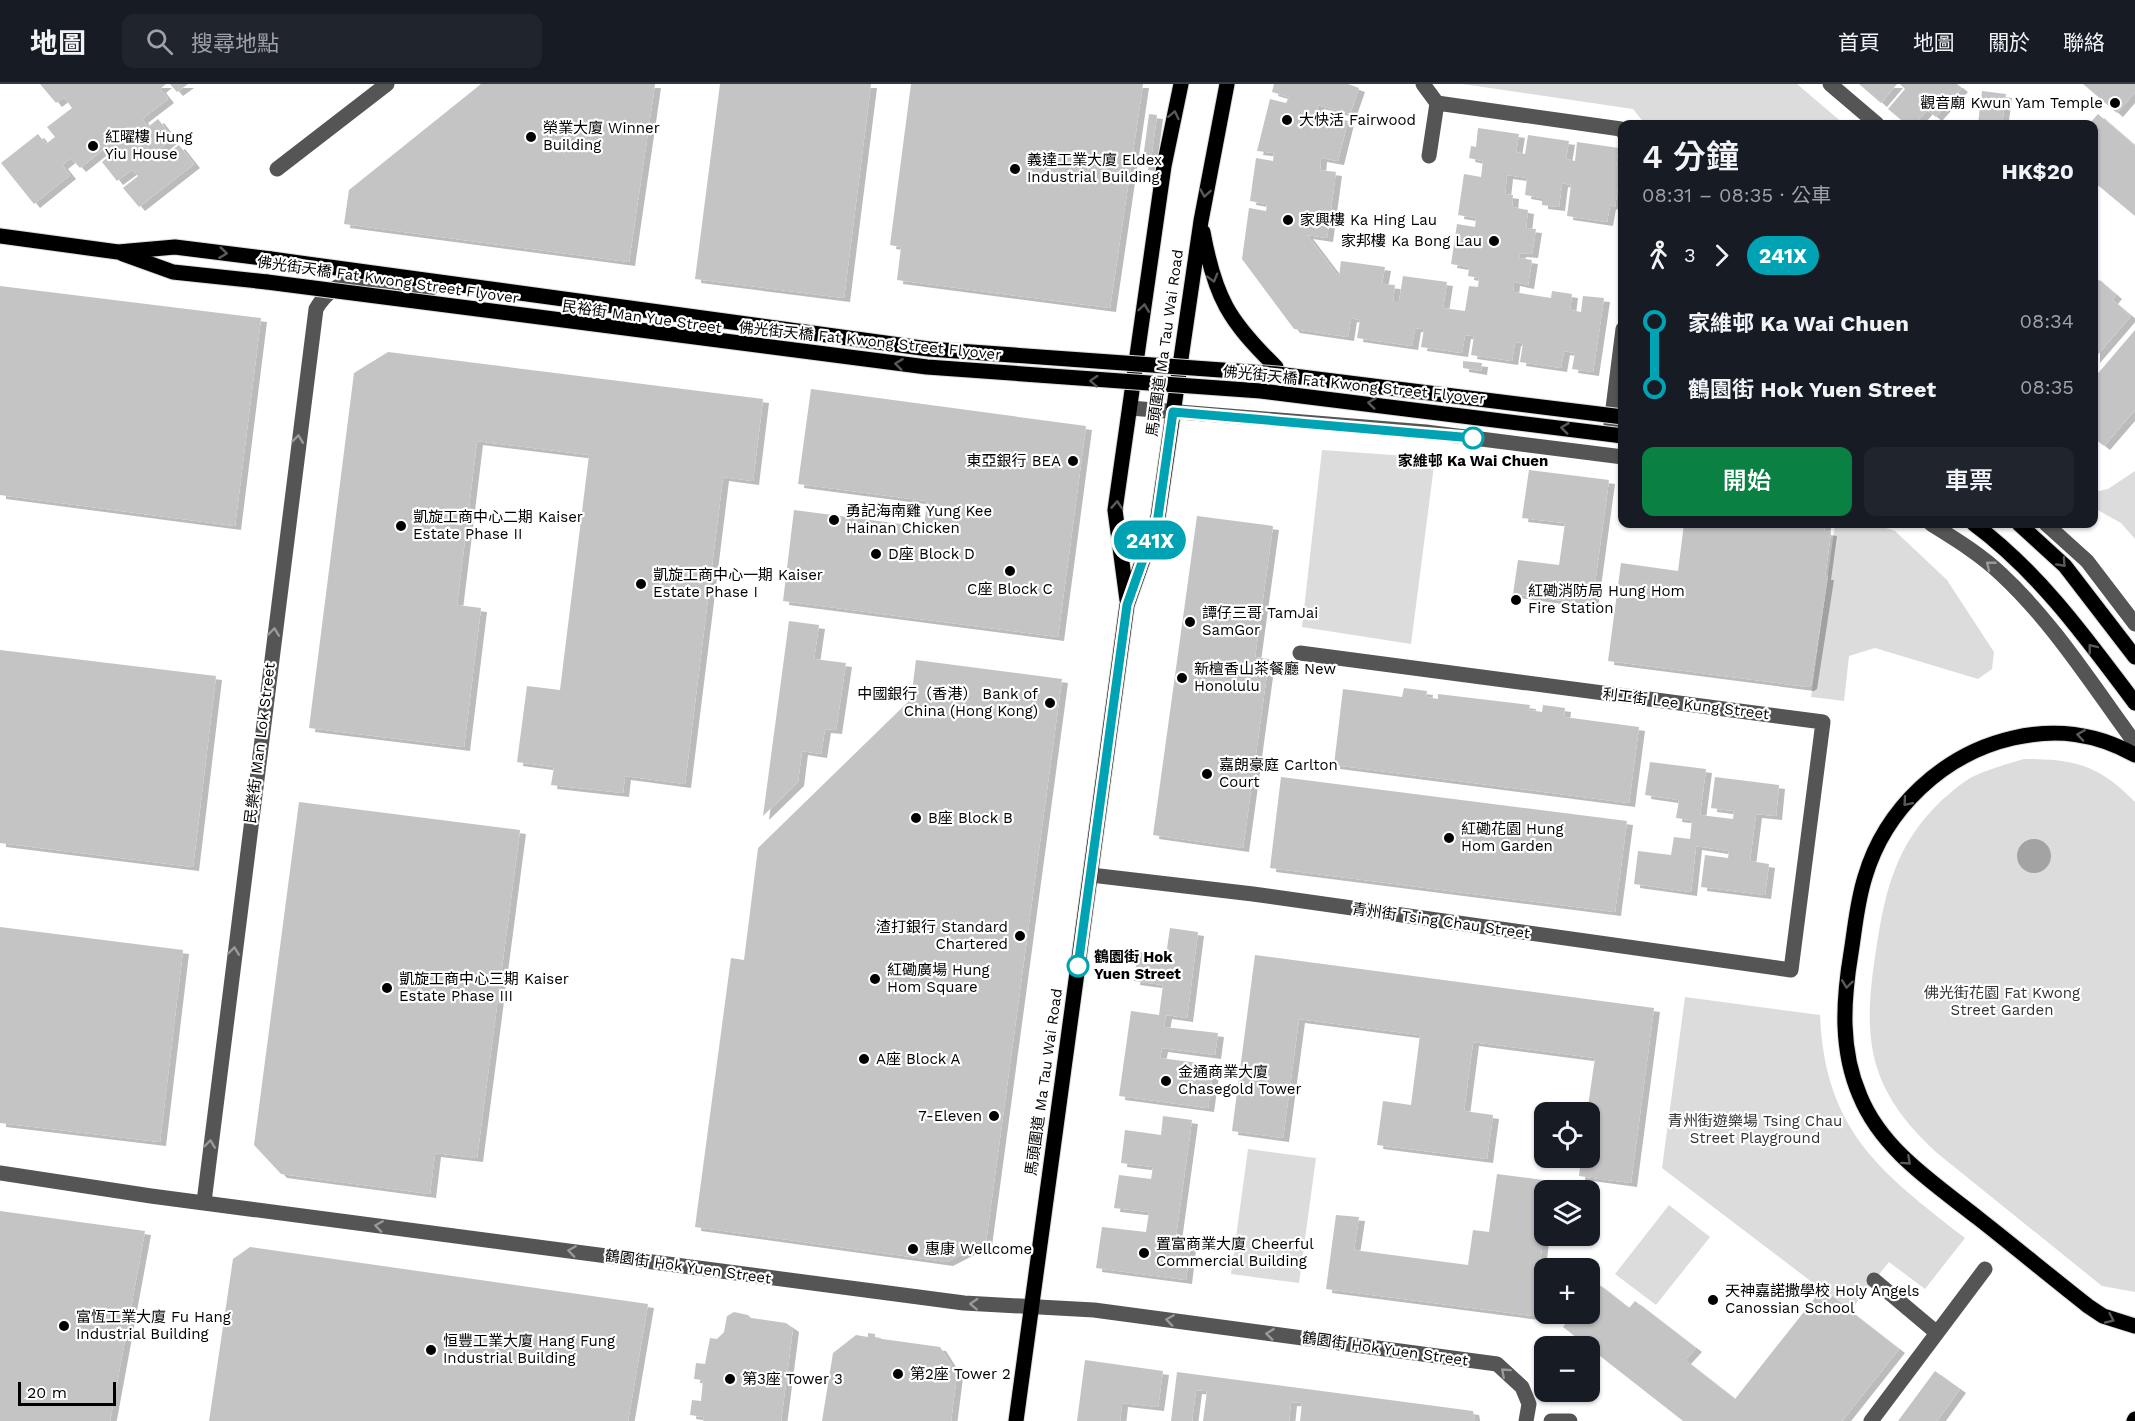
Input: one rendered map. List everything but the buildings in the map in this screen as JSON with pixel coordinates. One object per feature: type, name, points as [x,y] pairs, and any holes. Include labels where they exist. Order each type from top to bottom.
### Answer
[{"type":"main road","name":"馬頭圍道 Ma Tau Wai Road","points":[[1127,605],[1115,510],[1164,166],[1181,84]]},
{"type":"main road","name":"馬頭圍道 Ma Tau Wai Road","points":[[1016,1421],[1127,605],[1158,517],[1201,221],[1227,84]]},
{"type":"main road","points":[[1201,221],[1214,283],[1225,309],[1240,331],[1276,367]]},
{"type":"main road","name":"佛光街天橋 Fat Kwong Street Flyover","points":[[0,236],[118,252],[175,248],[271,259],[928,349],[1277,374],[1618,415]]},
{"type":"main road","name":"佛光街天橋 Fat Kwong Street Flyover","points":[[118,252],[173,272],[267,282],[927,367],[1261,391],[1618,435]]},
{"type":"main road","points":[[1979,528],[2014,556],[2037,580],[2132,698]]},
{"type":"main road","points":[[2023,528],[2065,566],[2135,657]]},
{"type":"main road","points":[[2135,755],[2092,736],[2063,732],[2028,734],[1974,751],[1955,761],[1919,789],[1893,820],[1872,857],[1865,876],[1859,897],[1844,1008],[1847,1052],[1860,1096],[1871,1117],[1900,1154],[2088,1306],[2103,1316],[2135,1326]]},
{"type":"street","points":[[277,169],[293,163],[387,84]]},
{"type":"street","points":[[1423,84],[1437,103],[1429,156]]},
{"type":"street","points":[[1830,84],[1872,120]]},
{"type":"street","points":[[1437,103],[1618,129]]},
{"type":"street","name":"民裕街 Man Yue Street","points":[[331,289],[342,283],[366,280],[743,331],[951,355],[1071,366],[1136,366]]},
{"type":"street","name":"民樂街 Man Lok Street","points":[[204,1202],[313,321],[316,309],[331,289]]},
{"type":"street","points":[[1136,366],[1180,363],[1276,367],[1618,415]]},
{"type":"street","points":[[1130,408],[1426,432],[1618,456]]},
{"type":"street","points":[[1938,528],[1966,545],[2001,574],[2032,606],[2135,743]]},
{"type":"street","points":[[2050,528],[2087,561],[2135,624]]},
{"type":"street","name":"利工街 Lee Kung Street","points":[[1300,653],[1823,722],[1791,970]]},
{"type":"street","name":"青州街 Tsing Chau Street","points":[[1091,875],[1253,894],[1791,970]]},
{"type":"street","name":"鶴園街 Hok Yuen Street","points":[[0,1173],[964,1303],[1116,1313],[1497,1364],[1522,1387],[1529,1404],[1526,1421]]},
{"type":"street","points":[[1871,1421],[1985,1269]]},
{"type":"street","points":[[1874,1280],[1937,1333]]},
{"type":"street","points":[[1551,1421],[1570,1421]]},
{"type":"green space","points":[[1462,84],[1797,84],[1839,120],[1642,120],[1633,109]]},
{"type":"green space","points":[[1322,450],[1435,458],[1411,644],[1302,627]]},
{"type":"green space","points":[[2135,471],[2135,539],[2121,523],[2098,510],[2098,491],[2108,489]]},
{"type":"green space","points":[[1834,528],[1886,528],[1895,531],[1947,580],[1994,652],[1992,669],[1978,679],[1875,648],[1849,656],[1844,701],[1811,697]]},
{"type":"green space","name":"佛光街花園 Fat Kwong Street Garden","points":[[2024,759],[2072,763],[2098,772],[2135,802],[2135,1292],[2102,1286],[1937,1153],[1913,1129],[1895,1105],[1882,1082],[1874,1058],[1870,1033],[1872,977],[1885,904],[1896,867],[1904,850],[1925,818],[1960,785],[1972,777]]},
{"type":"green space","name":"青州街遊樂場 Tsing Chau Street Playground","points":[[1685,997],[1820,1015],[1824,1055],[1833,1090],[1846,1119],[1862,1145],[1907,1192],[1965,1238],[1925,1289],[1889,1262],[1850,1311],[1662,1168]]},
{"type":"green space","points":[[1248,1149],[1316,1158],[1299,1283],[1231,1274]]},
{"type":"green space","points":[[1669,1205],[1710,1237],[1656,1305],[1615,1274]]},
{"type":"shaded area","points":[[2034,839],[2046,844],[2051,856],[2046,868],[2034,873],[2022,868],[2017,856],[2022,844]]},
{"type":"bus line","name":"241X","points":[[1078,966],[1127,605],[1158,517],[1173,412],[1426,432],[1473,438]]},
{"type":"place","name":"觀音廟 Kwun Yam Temple","points":[[2115,103]]},
{"type":"place","name":"大快活 Fairwood","points":[[1287,120]]},
{"type":"place","name":"榮業大廈 Winner Building","points":[[531,137]]},
{"type":"place","name":"紅曜樓 Hung Yiu House","points":[[93,146]]},
{"type":"place","name":"義達工業大廈 Eldex Industrial Building","points":[[1015,169]]},
{"type":"place","name":"家興樓 Ka Hing Lau","points":[[1288,220]]},
{"type":"place","name":"家邦樓 Ka Bong Lau","points":[[1494,241]]},
{"type":"place","name":"家維邨 Ka Wai Chuen","points":[[1473,438]]},
{"type":"place","name":"東亞銀行 BEA","points":[[1073,461]]},
{"type":"place","name":"勇記海南雞 Yung Kee Hainan Chicken","points":[[834,520]]},
{"type":"place","name":"凱旋工商中心二期 Kaiser Estate Phase II","points":[[401,526]]},
{"type":"place","name":"D座 Block D","points":[[876,554]]},
{"type":"place","name":"C座 Block C","points":[[1010,571]]},
{"type":"place","name":"凱旋工商中心一期 Kaiser Estate Phase I","points":[[641,584]]},
{"type":"place","name":"紅磡消防局 Hung Hom Fire Station","points":[[1516,600]]},
{"type":"place","name":"譚仔三哥 TamJai SamGor","points":[[1190,622]]},
{"type":"place","name":"新檀香山茶餐廳 New Honolulu","points":[[1182,678]]},
{"type":"place","name":"中國銀行（香港） Bank of China (Hong Kong)","points":[[1050,703]]},
{"type":"place","name":"嘉朗豪庭 Carlton Court","points":[[1207,774]]},
{"type":"place","name":"B座 Block B","points":[[916,818]]},
{"type":"place","name":"紅磡花園 Hung Hom Garden","points":[[1449,838]]},
{"type":"place","name":"渣打銀行 Standard Chartered","points":[[1020,936]]},
{"type":"place","name":"鶴園街 Hok Yuen Street","points":[[1078,966]]},
{"type":"place","name":"紅磡廣場 Hung Hom Square","points":[[875,979]]},
{"type":"place","name":"凱旋工商中心三期 Kaiser Estate Phase III","points":[[387,988]]},
{"type":"place","name":"A座 Block A","points":[[864,1059]]},
{"type":"place","name":"金通商業大廈 Chasegold Tower","points":[[1166,1081]]},
{"type":"place","name":"7-Eleven","points":[[994,1116]]},
{"type":"place","name":"惠康 Wellcome","points":[[913,1249]]},
{"type":"place","name":"置富商業大廈 Cheerful Commercial Building","points":[[1144,1253]]},
{"type":"place","name":"天神嘉諾撒學校 Holy Angels Canossian School","points":[[1713,1300]]},
{"type":"place","name":"富恆工業大廈 Fu Hang Industrial Building","points":[[64,1326]]},
{"type":"place","name":"恒豐工業大廈 Hang Fung Industrial Building","points":[[431,1350]]},
{"type":"place","name":"第2座 Tower 2","points":[[898,1374]]},
{"type":"place","name":"第3座 Tower 3","points":[[730,1379]]}]
